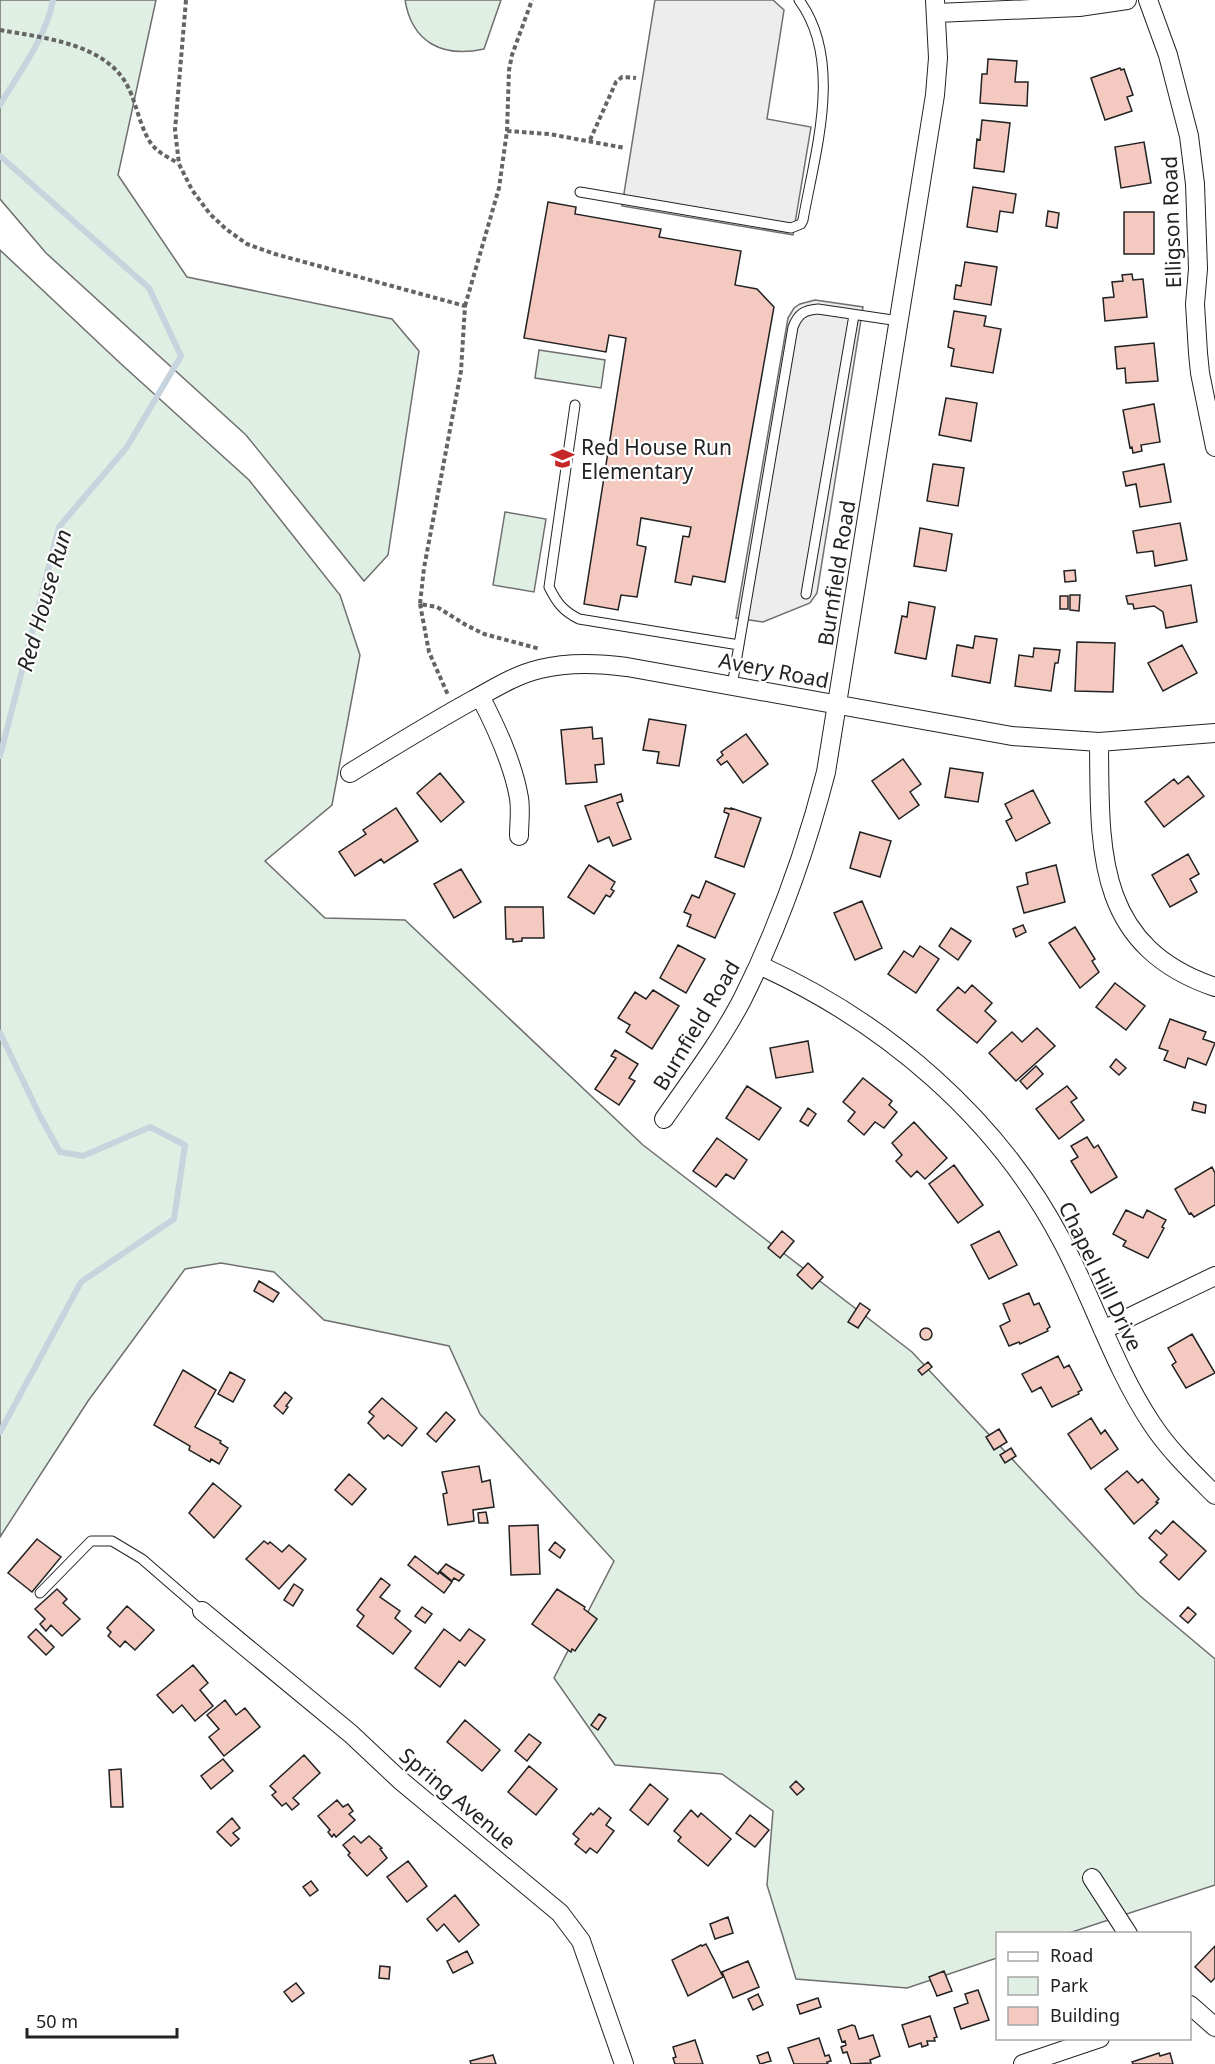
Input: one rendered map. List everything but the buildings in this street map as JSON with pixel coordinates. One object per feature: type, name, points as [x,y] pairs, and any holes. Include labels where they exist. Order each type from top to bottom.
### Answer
[{"type":"street","points":[[936,6],[1079,7],[1127,0]]},
{"type":"street","name":"Elligson Road","points":[[1148,0],[1168,55],[1189,136],[1195,184],[1198,269],[1195,304],[1198,353],[1215,447]]},
{"type":"street","name":"Burnfield Road","points":[[664,1119],[722,1034],[759,965],[793,879],[815,814],[826,772],[935,95],[938,58],[936,6]]},
{"type":"street","name":"Avery Road","points":[[350,773],[515,676],[563,665],[603,664],[627,667],[1012,736],[1099,742],[1215,732]]},
{"type":"street","points":[[480,696],[495,726],[515,781],[519,800],[519,836]]},
{"type":"street","points":[[1099,742],[1100,831],[1106,872],[1119,908],[1143,945],[1155,955],[1186,975],[1215,987]]},
{"type":"street","name":"Chapel Hill Drive","points":[[759,965],[798,982],[878,1032],[926,1071],[984,1129],[1036,1198],[1057,1232],[1126,1379],[1153,1425],[1184,1463],[1215,1495]]},
{"type":"street","points":[[1103,1330],[1215,1276]]},
{"type":"street","name":"Spring Avenue","points":[[202,1611],[351,1734],[400,1780],[560,1914],[581,1941],[624,2064]]},
{"type":"street","points":[[1092,1878],[1127,1932]]},
{"type":"street","points":[[1191,2008],[1215,2027]]},
{"type":"street","points":[[1023,2064],[1094,2040]]},
{"type":"lane","points":[[580,192],[791,228],[801,224],[822,110],[824,85],[821,54],[814,28],[799,0]]},
{"type":"lane","points":[[732,686],[793,327],[800,314],[818,309],[899,321]]},
{"type":"lane","points":[[806,594],[854,315]]},
{"type":"lane","points":[[575,405],[549,587],[557,603],[566,613],[579,619],[739,645]]},
{"type":"lane","points":[[40,1593],[91,1541],[112,1541],[142,1558],[202,1611]]},
{"type":"path","points":[[186,0],[175,130],[179,164],[192,190],[210,214],[225,229],[247,244],[465,306]]},
{"type":"path","points":[[456,709],[429,652],[420,604],[424,568],[460,371],[466,318],[465,306],[499,188],[507,131],[509,70],[531,0]]},
{"type":"path","points":[[1,30],[76,45],[93,53],[117,71],[129,88],[154,148],[179,164]]},
{"type":"path","points":[[590,140],[615,82],[622,77],[636,78]]},
{"type":"path","points":[[507,131],[549,134],[626,148]]},
{"type":"path","points":[[420,604],[437,607],[484,634],[542,649]]},
{"type":"green space","points":[[0,0],[156,0],[118,175],[187,277],[392,319],[419,351],[388,555],[364,581],[246,435],[46,253],[0,199]]},
{"type":"green space","points":[[405,0],[501,0],[484,49],[455,51],[443,49],[422,37],[409,15]]},
{"type":"green space","points":[[0,250],[249,480],[340,595],[360,655],[332,805],[265,861],[325,918],[405,920],[643,1145],[912,1352],[1139,1595],[1215,1659],[1215,1885],[1072,1932],[996,1932],[996,1958],[907,1988],[796,1979],[767,1885],[773,1811],[722,1774],[615,1765],[554,1678],[614,1561],[480,1414],[449,1346],[324,1320],[274,1272],[221,1263],[185,1269],[88,1401],[0,1537]]},
{"type":"green space","points":[[539,350],[605,360],[601,388],[535,378]]},
{"type":"green space","points":[[505,512],[546,519],[534,592],[493,585]]},
{"type":"shaded area","points":[[655,0],[773,0],[784,10],[767,119],[811,127],[793,235],[622,206]]},
{"type":"shaded area","points":[[815,300],[863,307],[817,593],[810,603],[763,622],[736,618],[788,318],[794,308],[800,304]]},
{"type":"waterway","name":"Red House Run","points":[[0,105],[38,41],[50,14],[53,0]]},
{"type":"waterway","name":"Red House Run","points":[[0,156],[149,288],[181,356],[127,447],[59,527],[0,756]]},
{"type":"waterway","name":"Red House Run","points":[[0,1033],[60,1152],[83,1156],[150,1127],[185,1145],[174,1219],[81,1282],[0,1432]]},
{"type":"place","name":"Red House Run Elementary","points":[[563,459]]}]
